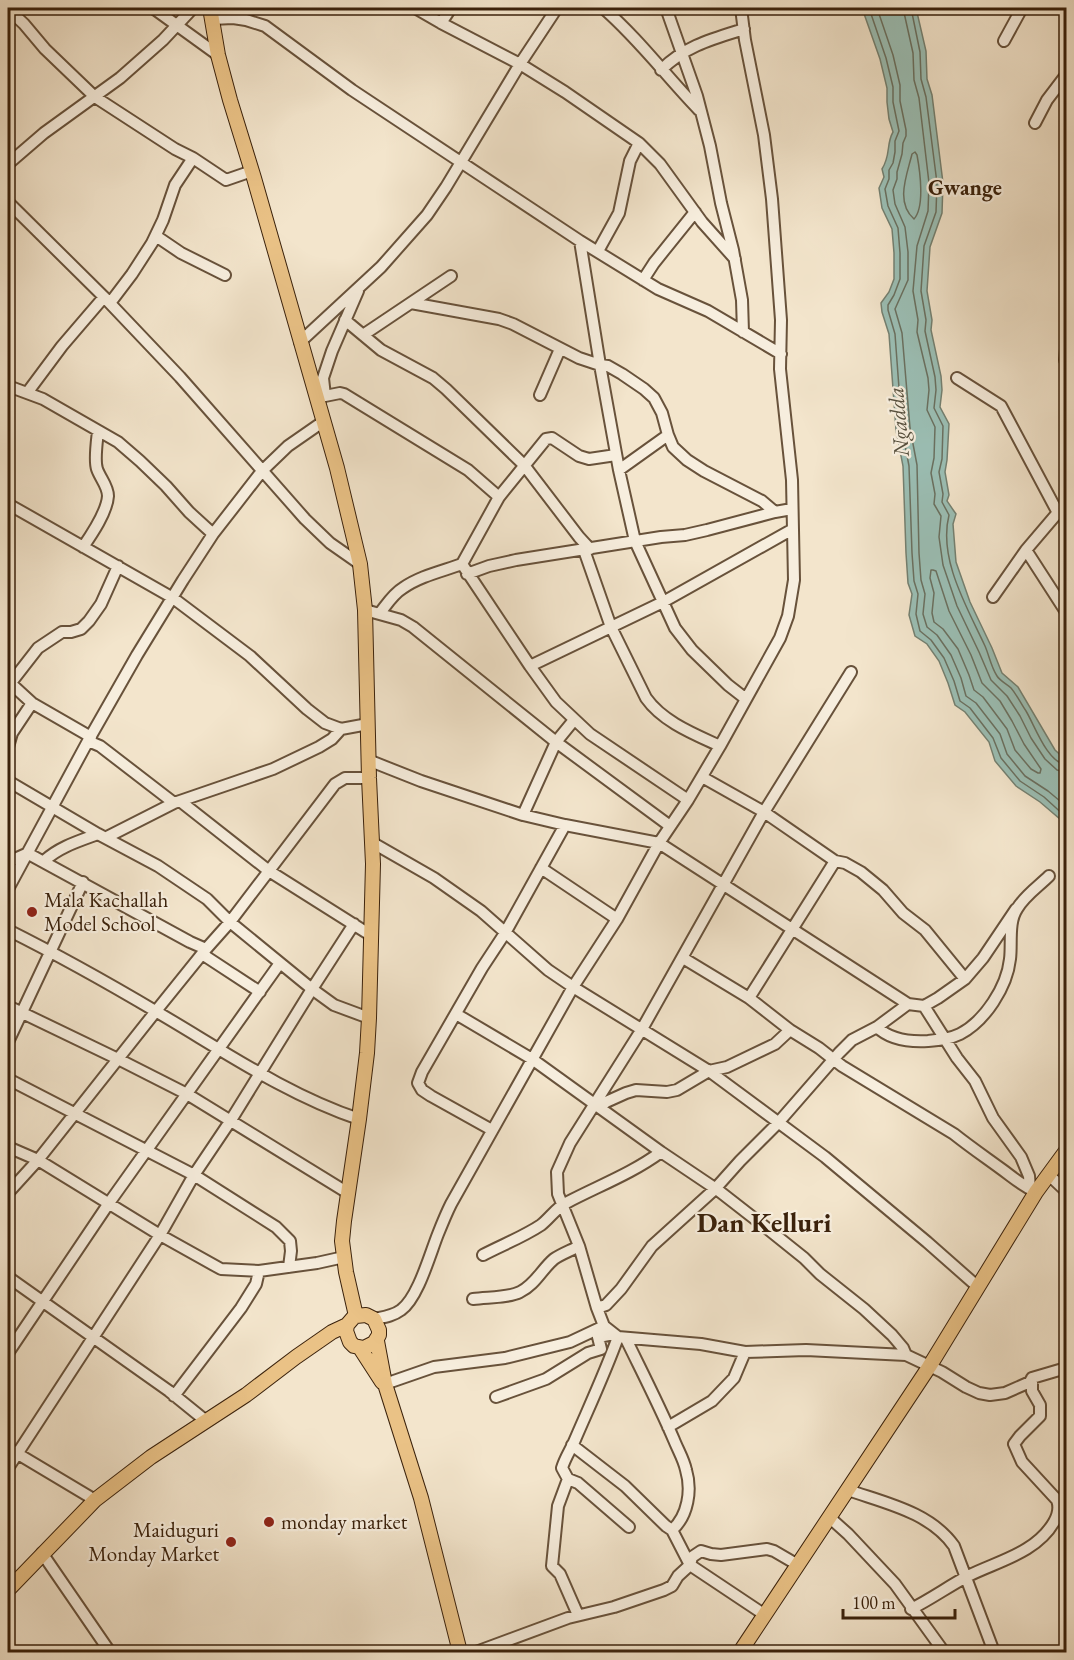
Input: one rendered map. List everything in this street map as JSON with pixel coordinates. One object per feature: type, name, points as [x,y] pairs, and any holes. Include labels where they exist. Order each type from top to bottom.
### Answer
[{"type":"main road","points":[[211,13],[218,55],[230,100],[300,342],[321,397],[324,421],[340,477],[360,564],[365,610],[368,760],[373,843],[372,936],[367,1053],[342,1241],[352,1321],[346,1331],[350,1342],[360,1348],[386,1386]]},
{"type":"main road","points":[[740,1653],[929,1367],[1033,1190],[1049,1175],[1066,1151]]},
{"type":"main road","points":[[8,1590],[95,1500],[151,1457],[246,1395],[332,1332],[366,1315],[375,1319],[379,1330],[377,1341],[386,1386],[421,1498],[460,1653]]},
{"type":"main road","points":[[360,1348],[371,1346],[377,1341]]},
{"type":"street","points":[[153,8],[218,55]]},
{"type":"street","points":[[8,164],[44,133],[120,78],[178,25],[193,8]]},
{"type":"street","points":[[415,8],[520,64],[639,143],[671,177],[695,212],[735,259]]},
{"type":"street","points":[[441,23],[451,8]]},
{"type":"street","points":[[300,342],[381,267],[427,215],[557,8]]},
{"type":"street","points":[[603,8],[638,41],[661,70],[700,111]]},
{"type":"street","points":[[666,8],[682,52],[710,146],[735,259],[742,300],[743,332]]},
{"type":"street","points":[[375,1319],[392,1315],[410,1302],[451,1204],[573,987],[617,919],[659,843],[720,746],[780,638],[788,616],[794,580],[792,480],[780,369],[781,320],[769,170],[741,8]]},
{"type":"street","points":[[1004,41],[1022,8]]},
{"type":"street","points":[[8,9],[45,49],[95,97],[226,180],[252,171]]},
{"type":"street","points":[[211,13],[265,26],[352,90],[580,241],[658,289],[708,311],[781,354]]},
{"type":"street","points":[[661,70],[682,52],[706,40],[744,29]]},
{"type":"street","points":[[1035,123],[1047,100],[1066,75]]},
{"type":"street","points":[[598,251],[619,213],[630,161],[639,143]]},
{"type":"street","points":[[27,393],[62,346],[132,274],[156,236],[175,185],[193,158]]},
{"type":"street","points":[[8,202],[107,300],[180,377],[305,519],[330,543],[360,564]]},
{"type":"street","points":[[643,280],[695,212]]},
{"type":"street","points":[[156,236],[181,253],[225,276]]},
{"type":"street","points":[[580,241],[616,455],[635,541],[675,628],[692,650],[746,699]]},
{"type":"street","points":[[363,335],[451,276]]},
{"type":"street","points":[[361,285],[332,351],[323,378],[321,397],[344,394],[468,470],[500,496]]},
{"type":"street","points":[[411,303],[499,319],[579,358],[608,366],[622,374],[654,398],[662,413],[673,447],[687,460],[762,501],[775,512]]},
{"type":"street","points":[[345,320],[381,350],[434,378],[524,465],[587,549],[611,627],[646,698],[662,716],[720,746]]},
{"type":"street","points":[[540,395],[560,349]]},
{"type":"street","points":[[1066,349],[1066,361]]},
{"type":"street","points":[[957,378],[1001,405],[1058,513]]},
{"type":"street","points":[[8,386],[51,403],[118,441],[213,534]]},
{"type":"street","points":[[8,889],[137,655],[213,534],[262,471],[288,446],[324,421]]},
{"type":"street","points":[[83,547],[95,530],[108,496],[107,488],[96,467],[98,431]]},
{"type":"street","points":[[619,470],[668,435]]},
{"type":"street","points":[[465,569],[500,496],[546,439],[552,438],[579,456],[590,459],[616,455]]},
{"type":"street","points":[[993,597],[1026,550],[1066,503]]},
{"type":"street","points":[[8,504],[173,598],[250,656],[306,709],[325,723],[341,729],[368,724]]},
{"type":"street","points":[[380,613],[402,588],[422,579],[465,569],[685,535],[792,509]]},
{"type":"street","points":[[530,666],[663,602],[793,529]]},
{"type":"street","points":[[1026,550],[1066,612]]},
{"type":"street","points":[[118,566],[101,604],[89,621],[81,629],[62,632],[38,648],[9,683],[32,703],[100,746],[269,871],[372,936]]},
{"type":"street","points":[[465,569],[556,702],[590,734],[688,800]]},
{"type":"street","points":[[365,610],[400,620],[413,627],[556,742],[670,826]]},
{"type":"street","points":[[672,1530],[685,1513],[688,1496],[686,1470],[668,1426],[619,1336],[604,1326],[579,1246],[558,1194],[556,1172],[570,1143],[598,1106],[764,812],[851,672]]},
{"type":"street","points":[[8,747],[12,734],[32,703]]},
{"type":"street","points":[[523,815],[556,742],[574,720]]},
{"type":"street","points":[[44,861],[71,844],[103,836],[177,802],[273,769],[319,747],[332,739],[341,729]]},
{"type":"street","points":[[368,760],[421,781],[523,815],[659,843],[908,1004],[924,1006],[965,979],[983,958],[1016,909],[1049,876]]},
{"type":"street","points":[[702,777],[764,812],[835,861],[845,863],[861,872],[883,890],[903,913],[925,930],[965,979]]},
{"type":"street","points":[[8,1193],[38,1160],[204,951],[230,922],[335,784],[345,778],[369,778]]},
{"type":"street","points":[[8,781],[158,866],[207,899],[230,922],[334,1005],[369,1018]]},
{"type":"street","points":[[492,1130],[430,1096],[422,1090],[418,1083],[422,1072],[505,933],[565,825]]},
{"type":"street","points":[[373,843],[434,878],[481,911],[548,970],[573,987],[709,1071],[825,1157],[978,1287]]},
{"type":"street","points":[[8,862],[26,854],[44,861],[190,942],[260,992]]},
{"type":"street","points":[[749,998],[835,861]]},
{"type":"street","points":[[541,868],[617,919]]},
{"type":"street","points":[[8,1042],[83,882]]},
{"type":"street","points":[[877,1027],[890,1037],[925,1041],[945,1039],[960,1034],[976,1022],[989,1007],[1009,969],[1016,909]]},
{"type":"street","points":[[8,1468],[12,1450],[92,1337],[160,1234],[194,1175],[354,924]]},
{"type":"street","points":[[8,930],[156,1011],[260,1074],[337,1112],[359,1119]]},
{"type":"street","points":[[683,958],[749,998],[790,1030],[954,1134],[1021,1185],[1033,1190]]},
{"type":"street","points":[[8,1353],[110,1203],[280,963]]},
{"type":"street","points":[[597,1308],[606,1305],[621,1289],[652,1246],[715,1189],[852,1040],[877,1027],[908,1004]]},
{"type":"street","points":[[8,1006],[188,1094],[348,1192]]},
{"type":"street","points":[[924,1006],[975,1081],[993,1118],[1022,1157],[1033,1190]]},
{"type":"street","points":[[456,1014],[532,1059],[772,1232],[892,1335],[906,1355]]},
{"type":"street","points":[[598,1106],[636,1090],[667,1092],[677,1090],[709,1071],[727,1067],[775,1044],[790,1030]]},
{"type":"street","points":[[8,1079],[194,1175],[276,1227],[290,1242],[289,1267]]},
{"type":"street","points":[[8,1147],[38,1160],[220,1269],[259,1271],[344,1257]]},
{"type":"street","points":[[483,1255],[544,1223],[563,1205],[644,1164],[661,1152]]},
{"type":"street","points":[[1049,1175],[1066,1191]]},
{"type":"street","points":[[473,1299],[507,1296],[522,1292],[555,1259],[579,1246]]},
{"type":"street","points":[[174,1396],[242,1308],[256,1284],[259,1271]]},
{"type":"street","points":[[8,1277],[206,1421]]},
{"type":"street","points":[[386,1386],[434,1367],[505,1358],[570,1342],[604,1326]]},
{"type":"street","points":[[619,1336],[562,1468],[568,1479],[578,1483],[629,1527]]},
{"type":"street","points":[[496,1397],[546,1379],[588,1353],[601,1349],[598,1337],[619,1336],[701,1344],[745,1353],[806,1350],[906,1355],[972,1390],[990,1395],[1005,1393],[1030,1382],[1032,1378],[1066,1368]]},
{"type":"street","points":[[668,1426],[712,1401],[734,1378],[745,1353]]},
{"type":"street","points":[[912,1609],[942,1593],[965,1577],[1023,1552],[1048,1532],[1056,1518],[1059,1507],[1057,1500],[1023,1462],[1014,1444],[1040,1416],[1040,1405],[1032,1390],[1032,1378]]},
{"type":"street","points":[[572,1445],[625,1486],[672,1530],[690,1565],[765,1615]]},
{"type":"street","points":[[12,1450],[95,1500]]},
{"type":"street","points":[[568,1479],[558,1506],[552,1566],[560,1574],[578,1615]]},
{"type":"street","points":[[848,1490],[907,1510],[946,1535],[954,1546],[994,1653]]},
{"type":"street","points":[[829,1517],[895,1584],[944,1653]]},
{"type":"street","points":[[476,1653],[578,1615],[614,1607],[664,1590],[672,1586],[678,1576],[690,1565],[692,1557],[701,1551],[720,1555],[766,1549],[798,1565]]},
{"type":"street","points":[[42,1553],[110,1653]]},
{"type":"street","points":[[8,1649],[14,1653]]},
{"type":"water","name":"Ngadda","points":[[862,8],[916,8],[926,51],[927,79],[932,95],[943,183],[942,213],[930,247],[927,291],[932,320],[931,330],[941,376],[940,407],[949,424],[945,472],[949,495],[947,501],[956,514],[953,524],[956,562],[970,602],[1002,673],[1018,687],[1055,750],[1066,760],[1066,837],[1061,820],[1016,786],[995,761],[989,742],[965,712],[955,705],[939,661],[927,644],[915,636],[909,615],[912,594],[908,583],[903,466],[896,430],[889,334],[881,303],[894,279],[892,229],[882,208],[879,188],[884,177],[882,169],[887,159],[893,132],[889,119],[887,88],[880,59]]},
{"type":"place","name":"Mala Kachallah Model School","points":[[32,912]]},
{"type":"place","name":"monday market","points":[[269,1522]]},
{"type":"place","name":"Maiduguri Monday Market","points":[[231,1542]]},
{"type":"district","name":"Gwange","points":[[965,187]]},
{"type":"district","name":"Dan Kelluri","points":[[764,1223]]}]
